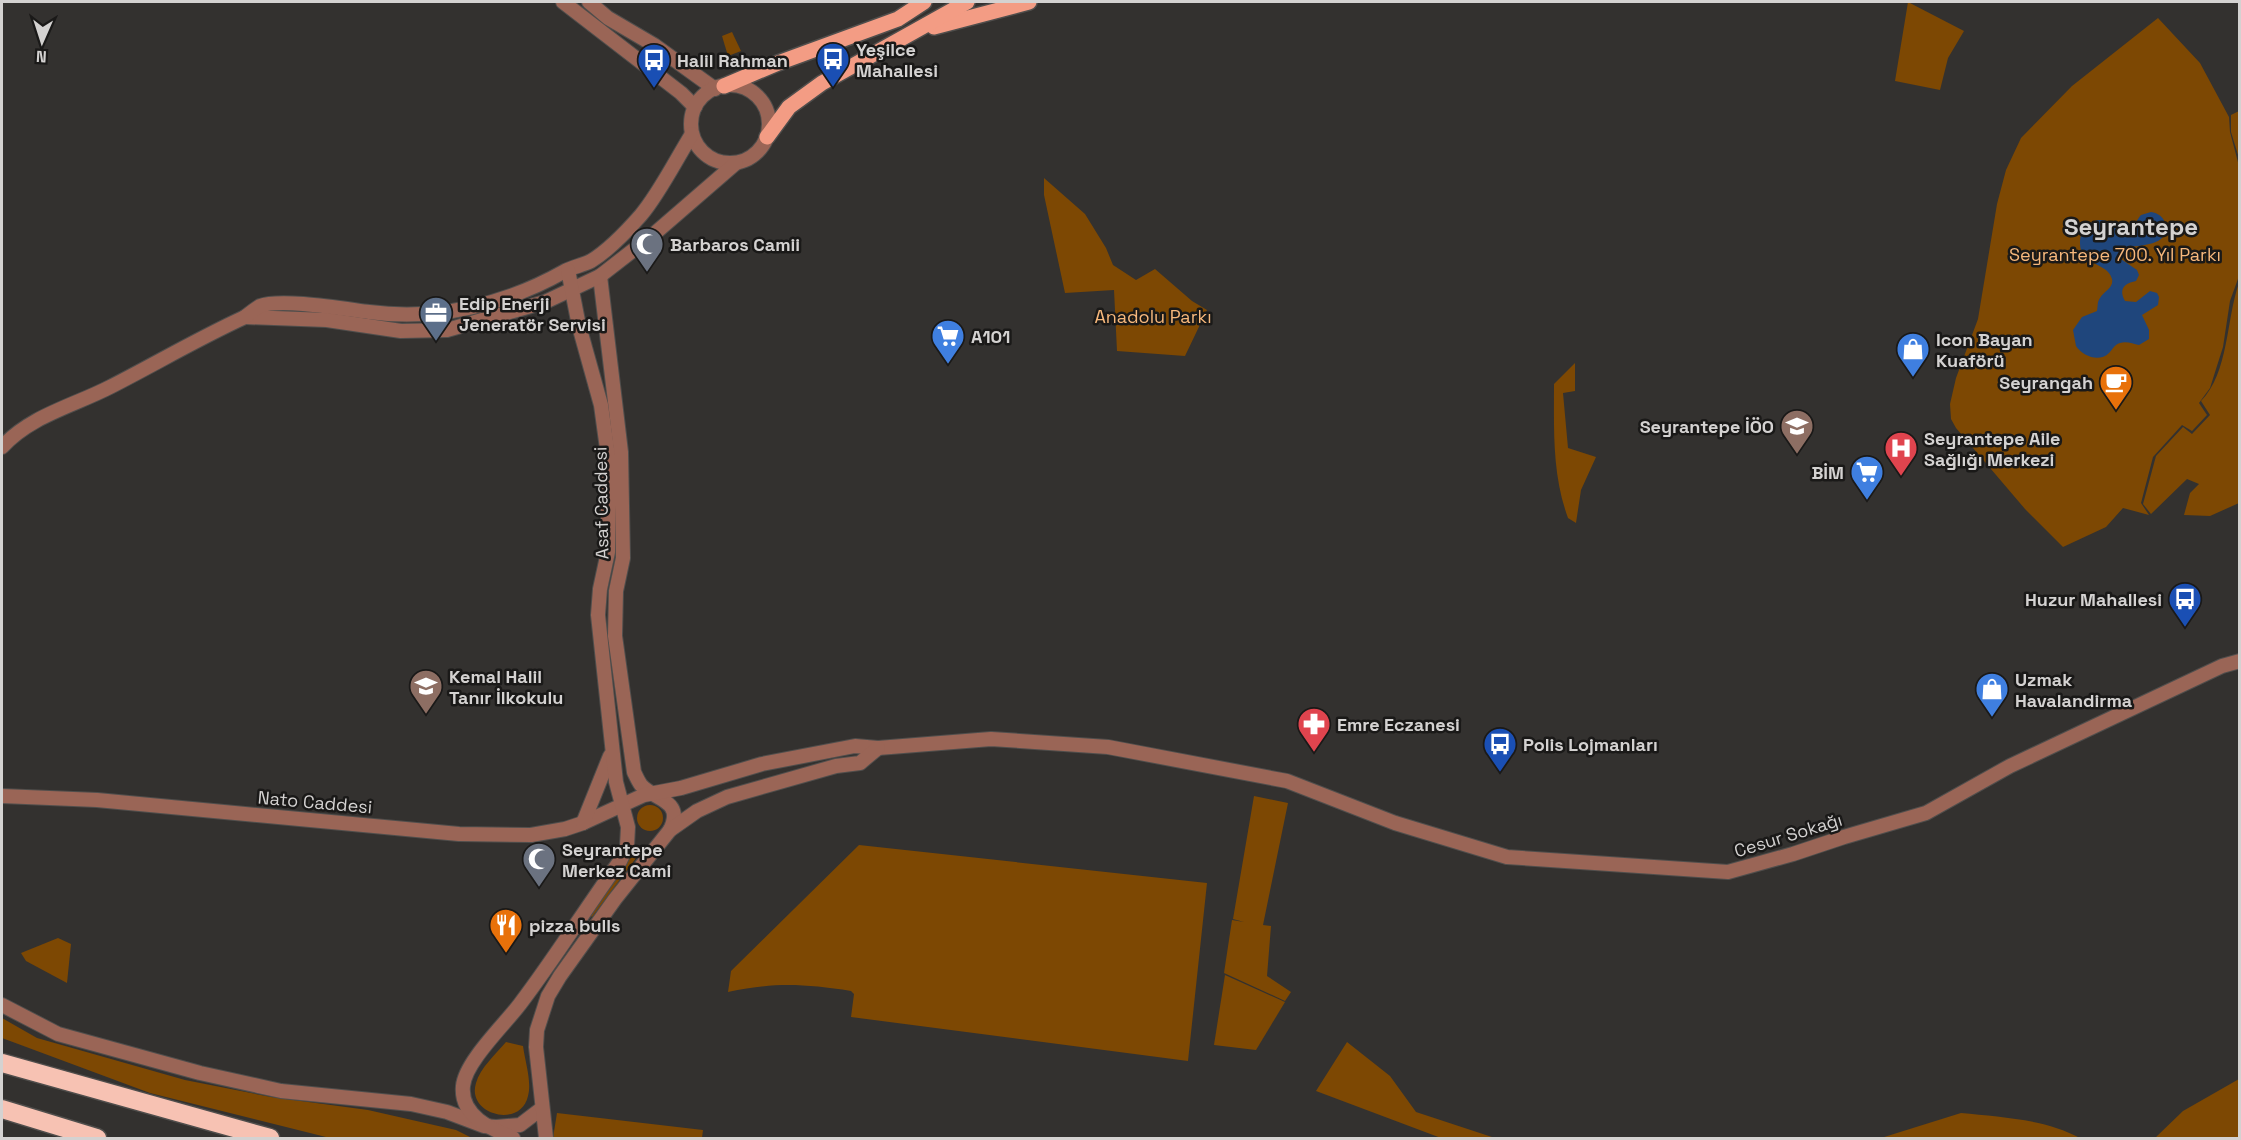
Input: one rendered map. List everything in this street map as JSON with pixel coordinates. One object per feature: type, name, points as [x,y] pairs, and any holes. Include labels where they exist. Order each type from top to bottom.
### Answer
[{"type":"highway","points":[[2,1063],[270,1138]]},
{"type":"highway","points":[[2,1073],[50,1087],[124,1098]]},
{"type":"highway","points":[[2,1109],[97,1138]]},
{"type":"main road","points":[[720,87],[898,19],[924,2]]},
{"type":"main road","points":[[767,137],[789,107],[822,83],[967,2]]},
{"type":"main road","points":[[905,35],[1029,2]]},
{"type":"street","points":[[563,2],[695,106]]},
{"type":"street","points":[[589,2],[608,18],[720,87]]},
{"type":"street","points":[[733,85],[746,89],[759,98],[769,118],[767,137],[756,154],[748,160],[728,164],[707,156],[697,147],[692,134],[691,124],[695,106],[698,101],[720,87],[733,85]]},
{"type":"street","points":[[2,447],[15,432],[108,388],[245,317],[261,306],[288,304],[332,306],[372,312],[430,315],[493,303],[546,283],[590,261],[611,245],[642,214],[692,134]]},
{"type":"street","points":[[245,317],[327,320],[401,331],[447,330],[545,302],[600,276],[654,234],[736,163]]},
{"type":"street","name":"Asaf Caddesi","points":[[484,1126],[465,1101],[463,1087],[467,1072],[520,1004],[620,861],[628,842],[628,827],[621,806],[612,751],[598,604],[608,552],[614,454],[579,326],[568,270]]},
{"type":"street","name":"Asaf Caddesi","points":[[600,276],[622,558],[616,591],[615,636],[634,772],[640,784],[668,802],[674,817],[670,830]]},
{"type":"street","name":"Cesur Sokağı","points":[[878,748],[991,740],[1108,747],[1287,781],[1395,823],[1508,857],[1728,872],[1926,813],[2010,766],[2098,723],[2222,666],[2240,661]]},
{"type":"street","name":"Nato Caddesi","points":[[2,796],[97,800],[459,834],[531,835],[583,823],[635,797],[681,788],[762,764],[855,746],[878,748]]},
{"type":"street","points":[[546,1138],[541,1109],[542,1090],[536,1047],[537,1030],[548,996],[615,899],[670,830],[697,812],[727,797],[836,766],[860,763],[878,748]]},
{"type":"street","points":[[583,823],[612,751]]},
{"type":"street","points":[[2,1005],[58,1034],[200,1073],[281,1091],[411,1104],[447,1112],[513,1138]]},
{"type":"street","points":[[484,1126],[519,1125],[541,1109]]},
{"type":"green space","points":[[1908,2],[1964,31],[1948,58],[1940,90],[1895,81]]},
{"type":"green space","name":"Seyrantepe 700. Yıl Parkı","points":[[2158,18],[2200,63],[2229,117],[2230,132],[2239,166],[2239,276],[2230,301],[2223,347],[2210,388],[2199,403],[2207,415],[2192,431],[2182,425],[2153,457],[2141,503],[2149,515],[2123,508],[2106,527],[2063,547],[2025,509],[1956,428],[1951,419],[1950,404],[1956,378],[1978,319],[1997,204],[2006,170],[2021,138],[2072,86]]},
{"type":"green space","points":[[732,32],[741,51],[728,56],[722,36]]},
{"type":"green space","points":[[2239,111],[2239,158],[2231,132],[2231,115]]},
{"type":"green space","name":"Anadolu Parkı","points":[[1044,178],[1085,214],[1106,248],[1113,265],[1136,280],[1155,269],[1192,301],[1207,310],[1185,356],[1117,351],[1114,290],[1065,293],[1044,195]]},
{"type":"green space","points":[[2239,283],[2239,503],[2210,516],[2184,515],[2190,493],[2199,484],[2187,479],[2151,514],[2143,504],[2156,456],[2183,427],[2192,434],[2210,415],[2201,401],[2217,376],[2222,361]]},
{"type":"green space","points":[[1575,363],[1575,391],[1563,393],[1568,448],[1596,457],[1581,490],[1576,523],[1568,518],[1559,485],[1554,418],[1554,384]]},
{"type":"green space","points":[[1254,796],[1288,803],[1263,925],[1271,926],[1267,976],[1291,992],[1285,1001],[1224,973],[1232,920],[1244,922],[1233,919]]},
{"type":"green space","points":[[650,805],[659,809],[663,818],[659,827],[650,831],[641,827],[637,818],[641,809]]},
{"type":"green space","points":[[859,845],[1207,883],[1188,1061],[851,1017],[854,994],[851,991],[790,985],[728,992],[731,971]]},
{"type":"green space","points":[[634,851],[639,854],[592,917],[590,915]]},
{"type":"green space","points":[[58,938],[71,944],[67,983],[26,961],[21,953]]},
{"type":"green space","points":[[1225,975],[1285,1002],[1256,1050],[1214,1045]]},
{"type":"green space","points":[[2,1018],[37,1038],[185,1080],[271,1097],[368,1110],[456,1130],[472,1138],[330,1138],[150,1093],[2,1038]]},
{"type":"green space","points":[[506,1042],[523,1046],[529,1084],[528,1096],[523,1106],[516,1112],[506,1115],[486,1110],[479,1103],[475,1094],[476,1083],[481,1072]]},
{"type":"green space","points":[[1347,1042],[1390,1076],[1416,1112],[1495,1138],[1441,1138],[1316,1091]]},
{"type":"green space","points":[[2239,1079],[2239,1138],[2155,1138],[2183,1111]]},
{"type":"green space","points":[[557,1113],[703,1130],[702,1138],[553,1138]]},
{"type":"green space","points":[[1961,1113],[2037,1123],[2080,1138],[1881,1138]]},
{"type":"water","points":[[2151,212],[2163,219],[2165,232],[2163,237],[2152,244],[2124,248],[2120,253],[2121,259],[2137,270],[2139,275],[2136,281],[2124,287],[2122,293],[2125,301],[2136,302],[2150,291],[2157,293],[2159,297],[2158,305],[2142,315],[2149,330],[2149,339],[2139,345],[2128,342],[2120,343],[2101,358],[2091,357],[2076,346],[2073,330],[2082,317],[2097,311],[2099,300],[2110,287],[2112,279],[2105,269],[2084,256],[2080,242],[2082,233],[2094,221],[2105,220],[2127,226],[2135,223],[2141,215]]},
{"type":"place","name":"Yeşilce Mahallesi","points":[[833,88]]},
{"type":"place","name":"Halil Rahman","points":[[654,89]]},
{"type":"place","name":"Barbaros Camii","points":[[647,273]]},
{"type":"place","name":"Edip Enerji Jeneratör Servisi","points":[[436,342]]},
{"type":"place","name":"A101","points":[[948,365]]},
{"type":"place","name":"Icon Bayan Kuaförü","points":[[1913,378]]},
{"type":"place","name":"Seyrangah","points":[[2116,411]]},
{"type":"place","name":"Seyrantepe İÖO","points":[[1797,455]]},
{"type":"place","name":"Seyrantepe Aile Sağlığı Merkezi","points":[[1901,477]]},
{"type":"place","name":"BİM","points":[[1867,501]]},
{"type":"place","name":"Huzur Mahallesi","points":[[2185,628]]},
{"type":"place","name":"Kemal Halil Tanır İlkokulu","points":[[426,715]]},
{"type":"place","name":"Uzmak Havalandirma","points":[[1992,718]]},
{"type":"place","name":"Emre Eczanesi","points":[[1314,753]]},
{"type":"place","name":"Polis Lojmanları","points":[[1500,773]]},
{"type":"place","name":"Seyrantepe Merkez Cami","points":[[539,888]]},
{"type":"place","name":"pizza bulls","points":[[506,954]]},
{"type":"district","name":"Seyrantepe","points":[[2131,226]]}]
